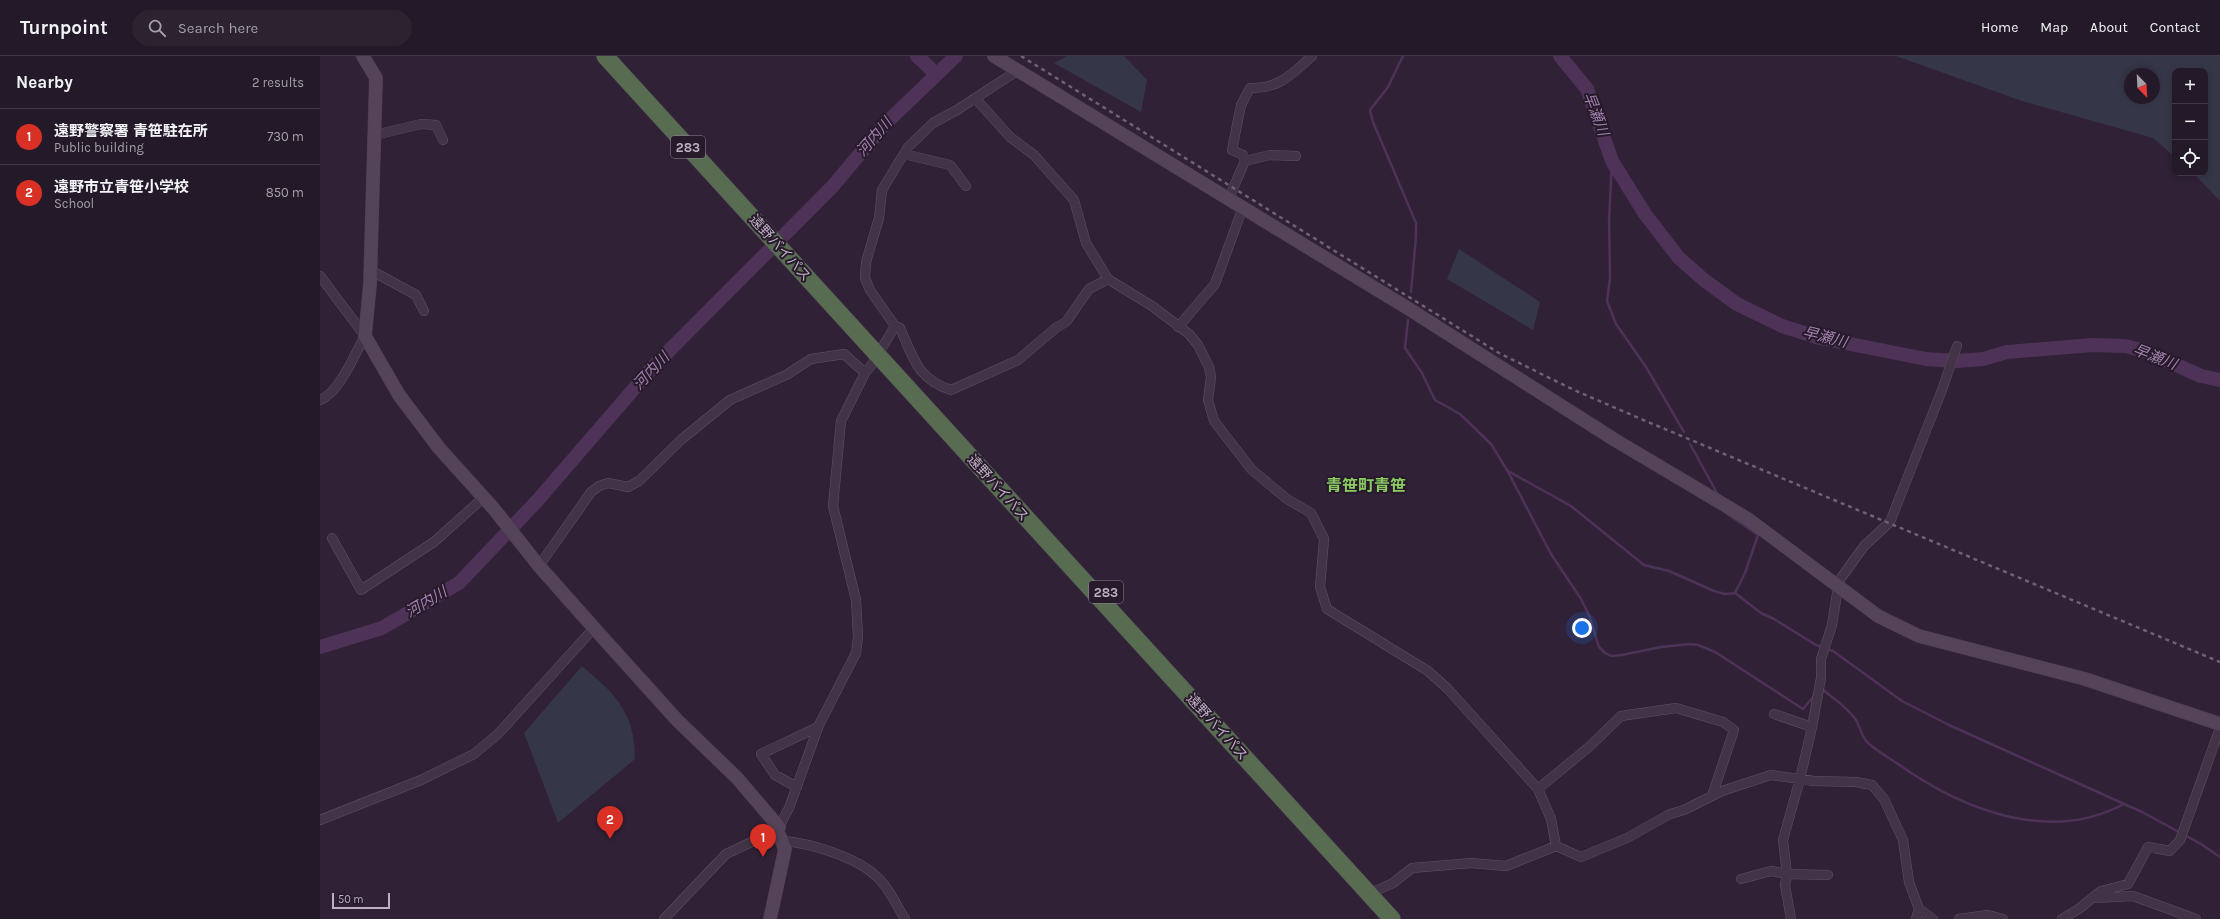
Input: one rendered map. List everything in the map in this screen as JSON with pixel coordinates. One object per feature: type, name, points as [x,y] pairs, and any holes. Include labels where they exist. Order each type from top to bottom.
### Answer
[{"type":"highway","name":"遠野バイパス","points":[[605,56],[715,170],[774,234],[1373,892],[1404,919]]},
{"type":"highway","name":"遠野バイパス","points":[[618,56],[715,170]]},
{"type":"highway","name":"遠野バイパス","points":[[1373,892],[1392,919]]},
{"type":"street","points":[[320,400],[328,397],[337,386],[365,336],[370,270],[376,78],[362,56]]},
{"type":"street","points":[[1229,198],[1245,161],[1244,155],[1232,150],[1241,104],[1250,88],[1261,88],[1280,83],[1312,56]]},
{"type":"street","points":[[1000,59],[1017,71],[1229,198],[1615,440],[1748,519],[1878,616],[1919,636],[2085,679],[2220,724]]},
{"type":"street","points":[[1017,71],[933,123],[904,154],[882,190],[879,218],[866,262],[865,278],[870,290],[895,326],[900,328],[923,374],[936,385],[951,390],[1018,360],[1057,327],[1066,322],[1089,289],[1108,279]]},
{"type":"street","points":[[975,98],[1010,137],[1034,155],[1074,200],[1086,244],[1108,279],[1152,306],[1189,334],[1198,345],[1209,367],[1211,377],[1208,400],[1214,421],[1252,470],[1287,498],[1311,513],[1324,539],[1320,587],[1327,609],[1428,671],[1448,689],[1538,789],[1551,819],[1556,846]]},
{"type":"street","points":[[375,135],[421,124],[436,125],[443,140]]},
{"type":"street","points":[[904,154],[950,165],[966,186]]},
{"type":"street","points":[[1245,161],[1270,155],[1296,156]]},
{"type":"street","points":[[1178,326],[1215,284],[1243,207]]},
{"type":"street","points":[[370,270],[416,295],[424,311]]},
{"type":"street","points":[[320,276],[365,336],[399,395],[439,448],[484,497],[536,562],[677,720],[737,778],[780,833],[797,842],[838,855],[876,875],[905,919]]},
{"type":"street","points":[[770,919],[784,858],[780,833],[818,727],[856,653],[858,637],[856,600],[833,506],[841,422],[865,373],[895,326]]},
{"type":"street","points":[[1791,919],[1785,885],[1787,874],[1783,840],[1800,779],[1812,726],[1820,683],[1824,648],[1832,625],[1837,586],[1864,546],[1890,522],[1942,390],[1957,346]]},
{"type":"street","points":[[536,562],[591,492],[599,486],[608,483],[628,487],[639,481],[682,439],[730,400],[786,375],[811,359],[844,354],[865,373]]},
{"type":"street","points":[[332,538],[361,590],[434,542],[484,497]]},
{"type":"street","points":[[320,820],[422,780],[474,754],[498,734],[594,628]]},
{"type":"street","points":[[1538,789],[1563,766],[1590,746],[1621,716],[1676,708],[1723,722],[1734,730],[1712,796]]},
{"type":"street","points":[[1774,714],[1812,726]]},
{"type":"street","points":[[797,787],[774,775],[760,754],[818,727]]},
{"type":"street","points":[[2062,919],[2094,898],[2101,891],[2128,884],[2148,847],[2170,851],[2180,839],[2220,728]]},
{"type":"street","points":[[1373,892],[1393,882],[1412,868],[1471,862],[1506,866],[1556,846],[1581,858],[1627,838],[1670,814],[1684,810],[1740,784],[1772,775],[1800,779],[1856,782],[1872,786],[1884,799],[1903,840],[1909,882],[1919,909],[1933,919]]},
{"type":"street","points":[[664,919],[726,854],[780,833]]},
{"type":"street","points":[[1741,879],[1772,871],[1787,874],[1828,875]]},
{"type":"street","points":[[2094,898],[2133,896],[2196,919]]},
{"type":"street","points":[[1916,919],[1919,909]]},
{"type":"street","points":[[1959,919],[1988,915],[2003,919]]},
{"type":"shaded area","points":[[1067,56],[1124,56],[1147,80],[1141,112],[1054,63]]},
{"type":"shaded area","points":[[1896,56],[2220,56],[2220,201],[2196,176],[2208,176],[2208,68],[2172,68],[2172,154],[2153,138],[2022,101]]},
{"type":"shaded area","points":[[1459,249],[1540,302],[1533,330],[1447,279]]},
{"type":"shaded area","points":[[582,666],[613,695],[621,705],[627,716],[631,729],[635,759],[558,823],[524,733]]},
{"type":"waterway","points":[[917,56],[935,75]]},
{"type":"waterway","name":"河内川","points":[[320,647],[382,628],[459,583],[537,501],[651,369],[832,187],[885,124],[956,56]]},
{"type":"waterway","points":[[1403,56],[1388,87],[1370,110],[1373,122],[1416,223],[1411,292]]},
{"type":"waterway","name":"早瀬川","points":[[1560,56],[1587,89],[1612,161],[1645,214],[1679,258],[1704,280],[1737,304],[1782,326],[1820,338],[1926,359],[1957,361],[1983,359],[2007,352],[2093,345],[2125,346],[2145,351],[2201,376],[2220,380]]},
{"type":"waterway","points":[[1612,161],[1609,220],[1610,278],[1607,301],[1616,324],[1646,367],[1684,432]]},
{"type":"waterway","points":[[1408,320],[1405,348],[1422,373],[1435,400],[1460,414],[1491,444],[1507,470],[1551,554],[1581,599],[1589,615],[1599,647],[1605,653],[1611,656],[1661,647],[1691,644],[1698,645],[1715,652],[1803,709],[1815,695]]},
{"type":"waterway","points":[[1690,444],[1717,493]]},
{"type":"waterway","points":[[1508,471],[1571,506],[1644,565],[1669,571],[1714,591],[1725,594],[1735,593],[1761,613],[1774,619],[1816,645],[1833,651],[1902,701],[1949,725],[2142,812],[2201,844],[2220,857]]},
{"type":"waterway","points":[[1726,513],[1758,535],[1745,573],[1735,593]]},
{"type":"waterway","points":[[1822,689],[1849,711],[1856,720],[1864,738],[1875,749],[1923,781],[1978,807],[2007,816],[2037,821],[2066,821],[2095,816],[2124,804]]},
{"type":"railway","points":[[1021,56],[1499,353],[1574,390],[1641,419],[2220,662]]},
{"type":"place","name":"遠野市立青笹小学校","points":[[610,839]]},
{"type":"place","name":"遠野警察署 青笹駐在所","points":[[763,857]]},
{"type":"district","name":"青笹町青笹","points":[[1366,485]]}]
